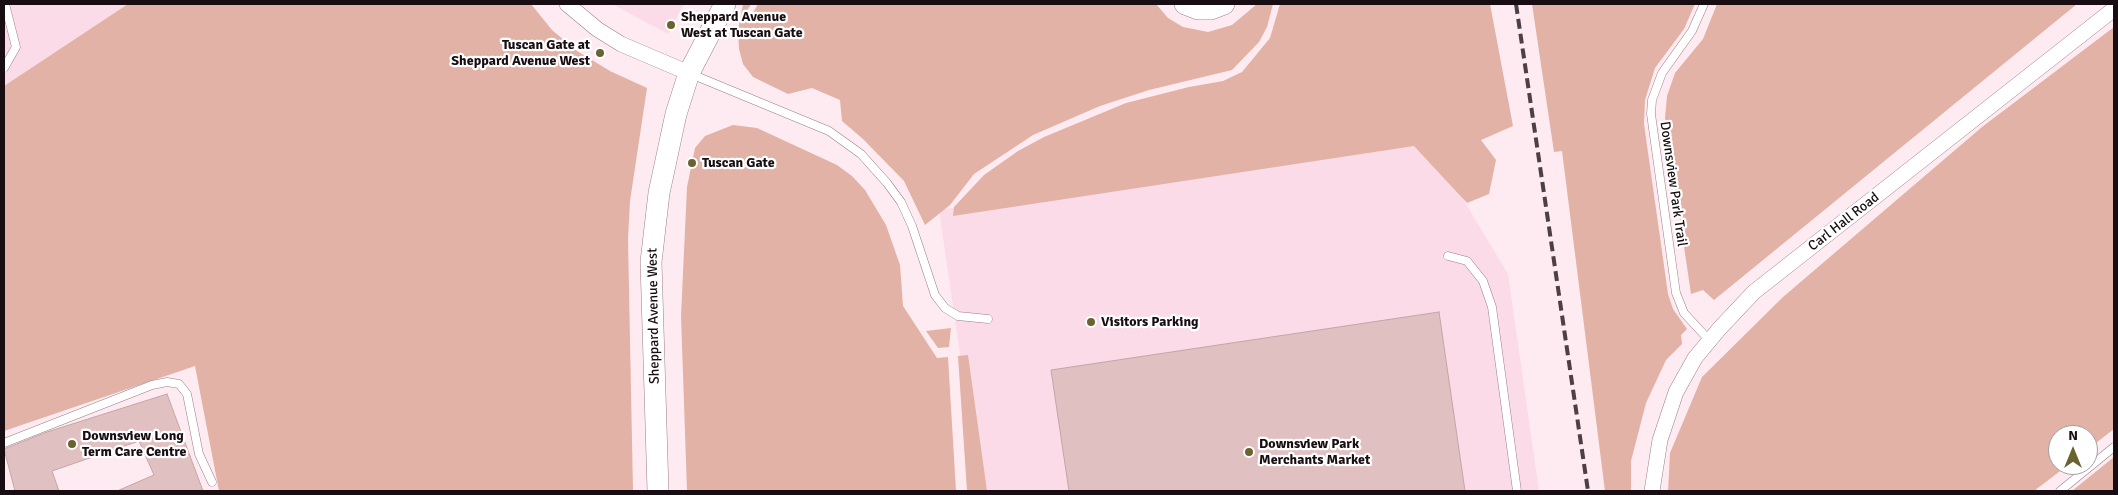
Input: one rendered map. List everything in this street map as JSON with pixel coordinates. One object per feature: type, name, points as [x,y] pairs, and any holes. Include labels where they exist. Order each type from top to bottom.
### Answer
[{"type":"main road","name":"Sheppard Avenue West","points":[[658,491],[651,262],[659,193],[676,114],[689,74],[725,4]]},
{"type":"main road","points":[[1185,4],[1198,9],[1211,9],[1224,4]]},
{"type":"street","points":[[567,4],[621,44],[689,74]]},
{"type":"street","name":"Carl Hall Road","points":[[1652,491],[1655,464],[1668,410],[1695,358],[1708,340],[1754,292],[2114,9]]},
{"type":"lane","points":[[4,68],[16,46],[5,4]]},
{"type":"lane","name":"Downsview Park Trail","points":[[1704,4],[1692,31],[1662,73],[1652,100],[1651,114],[1676,293],[1684,313],[1708,340]]},
{"type":"lane","points":[[689,74],[829,131],[861,154],[901,202],[912,226],[934,294],[945,308],[958,316],[988,319]]},
{"type":"lane","points":[[1448,256],[1467,261],[1483,281],[1492,307],[1517,491]]},
{"type":"lane","points":[[4,443],[152,385],[167,382],[179,384],[187,394],[198,454],[212,482]]},
{"type":"lane","points":[[2060,491],[2114,447]]},
{"type":"shaded area","points":[[4,4],[128,4],[4,86]]},
{"type":"shaded area","points":[[128,4],[531,4],[552,30],[577,51],[610,71],[647,88],[630,201],[628,239],[633,491],[219,491],[195,366],[4,431],[4,86]]},
{"type":"shaded area","points":[[612,4],[684,4],[668,34]]},
{"type":"shaded area","points":[[743,4],[751,4],[743,18],[749,20],[758,4],[1156,4],[1168,18],[1183,27],[1208,32],[1232,25],[1257,4],[1273,4],[1267,27],[1259,42],[1232,70],[1149,90],[1100,106],[1033,135],[974,174],[950,205],[925,225],[904,181],[863,139],[842,121],[840,100],[812,88],[788,94],[753,77],[743,64],[739,49],[738,30]]},
{"type":"shaded area","points":[[1280,4],[1490,4],[1513,126],[1481,140],[1496,160],[1489,194],[1467,203],[1414,146],[953,216],[954,207],[984,175],[1018,151],[1044,137],[1126,103],[1189,87],[1223,81],[1242,72],[1270,38]]},
{"type":"shaded area","points":[[1532,4],[1695,4],[1684,29],[1655,68],[1645,100],[1644,124],[1668,294],[1673,309],[1687,329],[1681,335],[1682,344],[1666,360],[1646,403],[1631,461],[1631,491],[1605,491],[1562,151],[1554,152]]},
{"type":"shaded area","points":[[1717,4],[2077,4],[1714,300],[1703,290],[1691,294],[1665,118],[1667,96],[1675,73],[1703,39]]},
{"type":"shaded area","points":[[2114,27],[2114,429],[2098,441],[2098,425],[2048,425],[2048,475],[2055,475],[2034,491],[1668,491],[1670,453],[1702,377],[1783,297],[1982,127]]},
{"type":"shaded area","points":[[733,125],[757,128],[837,165],[852,176],[865,190],[886,225],[900,265],[903,306],[937,358],[948,357],[956,491],[687,491],[681,316],[687,187],[695,148],[705,136]]},
{"type":"shaded area","points":[[1425,136],[1508,274],[1539,491],[980,491],[939,210]]},
{"type":"shaded area","points":[[951,328],[949,347],[938,348],[926,331]]},
{"type":"shaded area","points":[[968,355],[987,491],[967,491],[958,356]]},
{"type":"shaded area","points":[[2114,457],[2114,491],[2072,491],[2092,475],[2098,475],[2098,470]]},
{"type":"building","points":[[1439,312],[1465,491],[1069,491],[1051,370]]},
{"type":"building","name":"Downsview Long Term Care Centre","points":[[167,394],[203,491],[117,491],[154,475],[139,441],[52,471],[59,491],[15,491],[4,449],[47,432]]},
{"type":"railway","points":[[1516,4],[1588,491]]},
{"type":"place","name":"Sheppard Avenue West at Tuscan Gate","points":[[671,25]]},
{"type":"place","name":"Tuscan Gate at Sheppard Avenue West","points":[[600,53]]},
{"type":"place","name":"Tuscan Gate","points":[[692,163]]},
{"type":"place","name":"Visitors Parking","points":[[1091,322]]},
{"type":"place","name":"Downsview Long Term Care Centre","points":[[72,444]]},
{"type":"place","name":"Downsview Park Merchants Market","points":[[1249,452]]}]
